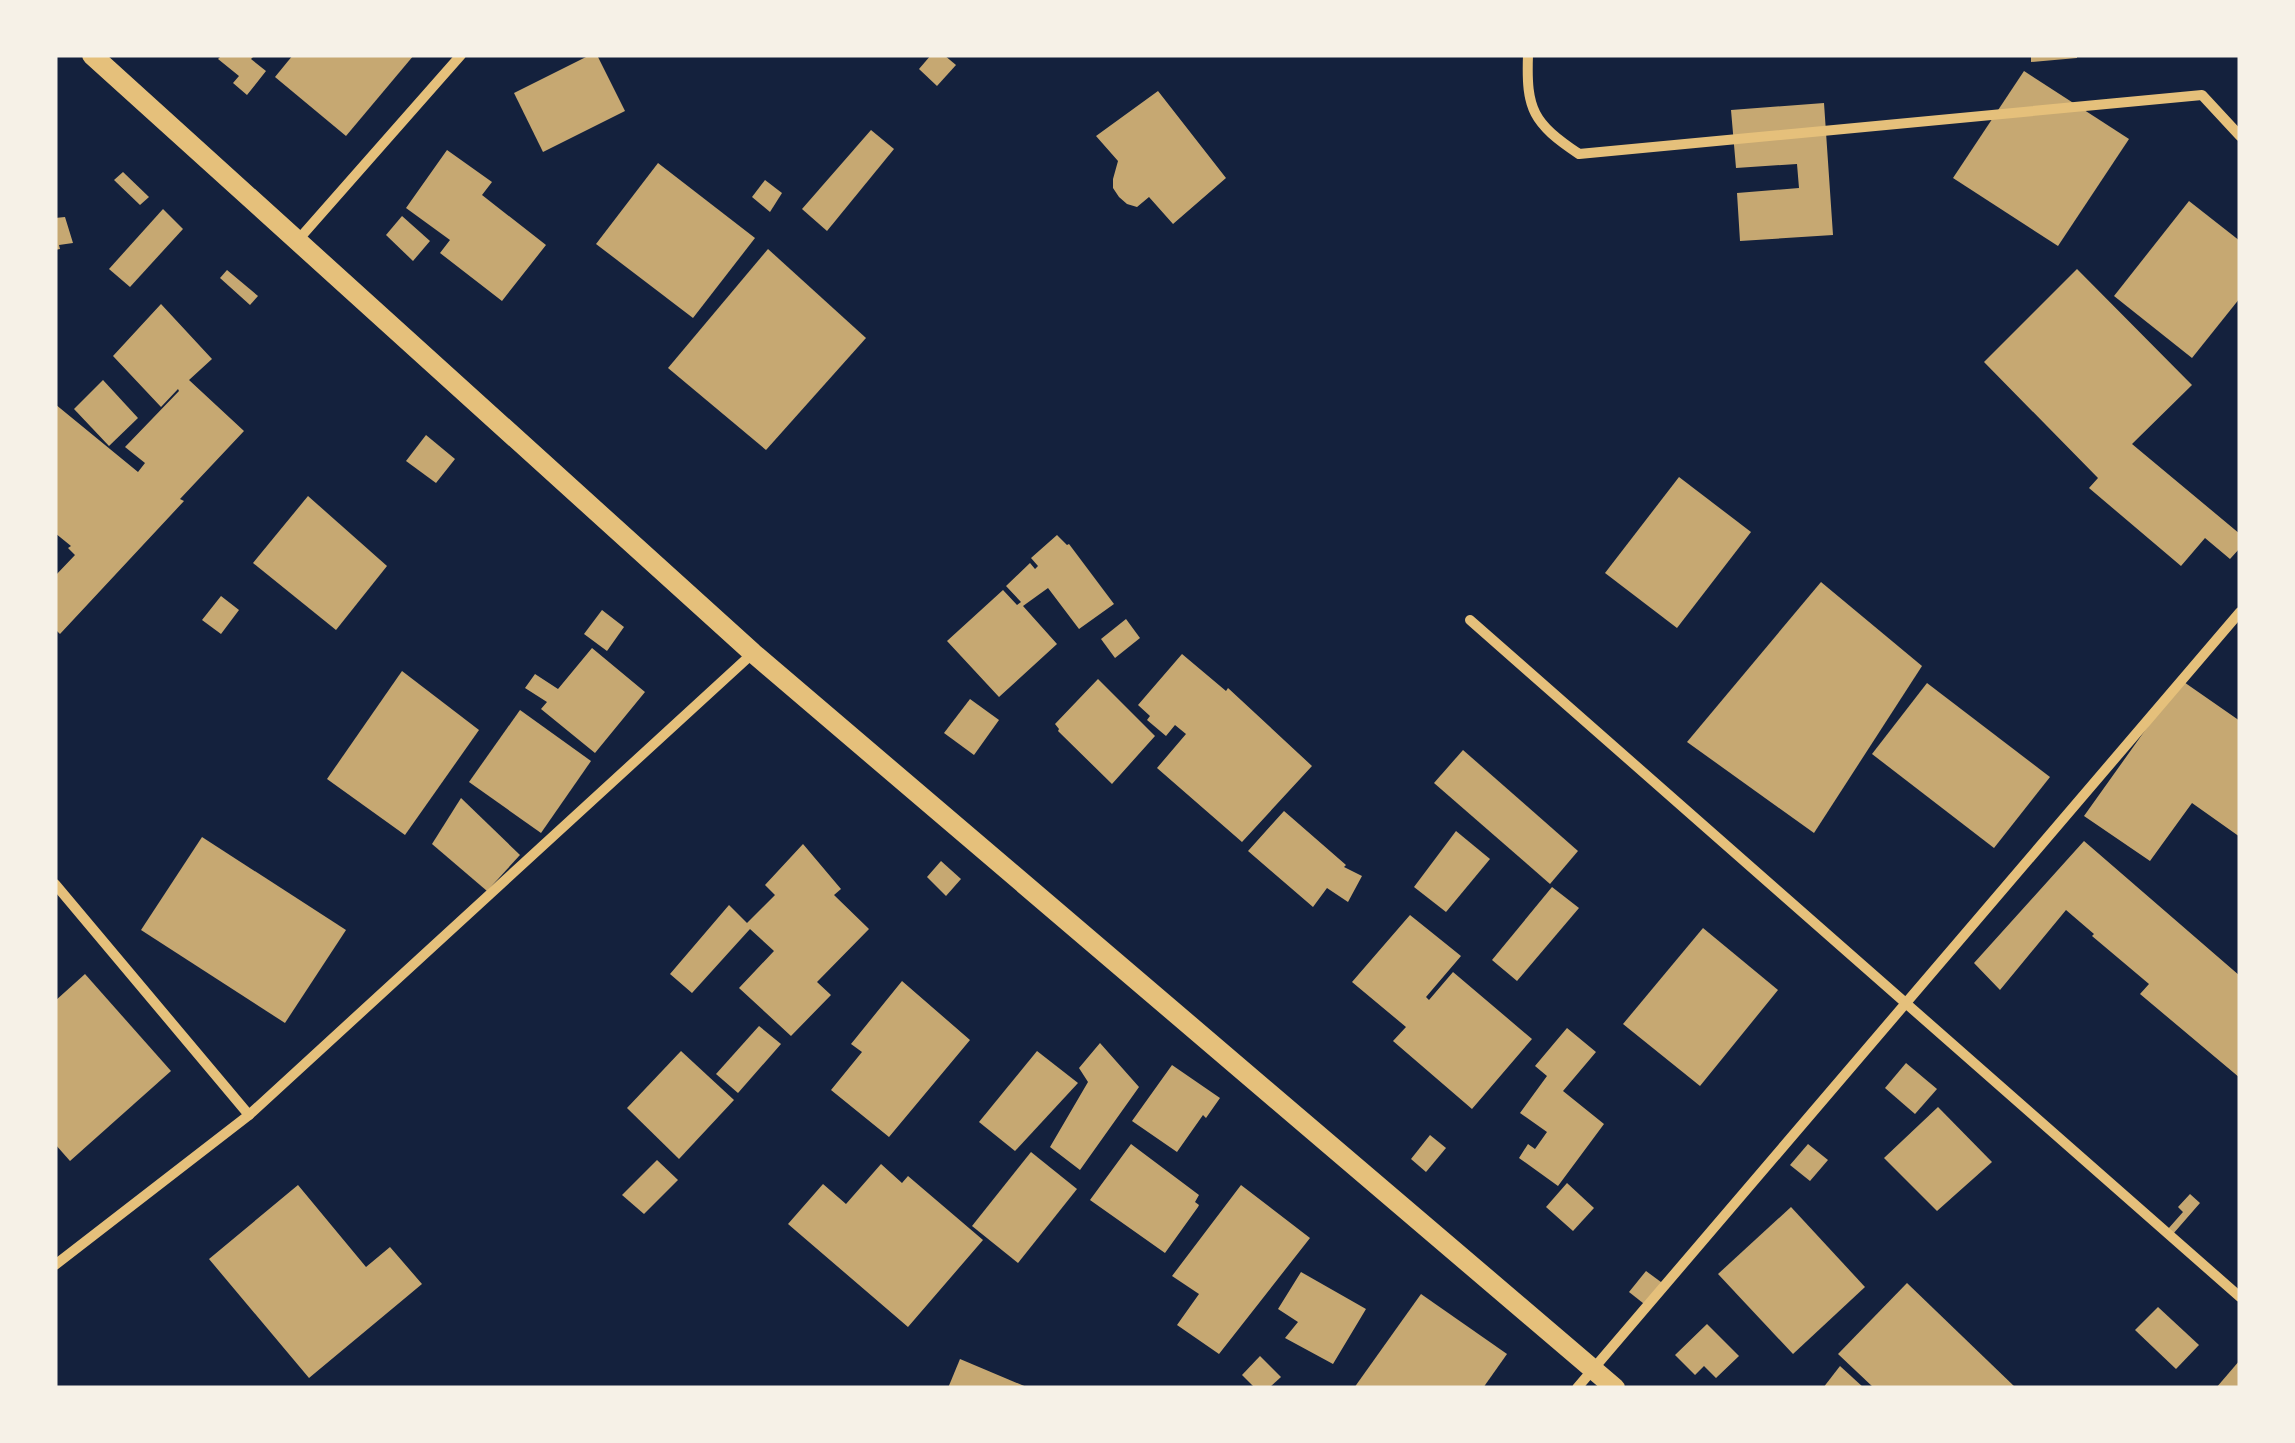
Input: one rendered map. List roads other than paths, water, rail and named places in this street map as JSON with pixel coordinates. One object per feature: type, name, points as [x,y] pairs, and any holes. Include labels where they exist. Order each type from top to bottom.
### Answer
[{"type":"main road","points":[[92,55],[753,653],[1615,1388]]},
{"type":"street","points":[[297,240],[461,55]]},
{"type":"street","points":[[1528,55],[1526,89],[1536,117],[1579,154],[2202,95],[2240,136]]},
{"type":"street","points":[[1578,1388],[2240,612]]},
{"type":"street","points":[[1470,620],[2240,1298]]},
{"type":"street","points":[[55,1265],[249,1115],[753,653]]},
{"type":"street","points":[[55,884],[249,1115]]}]
